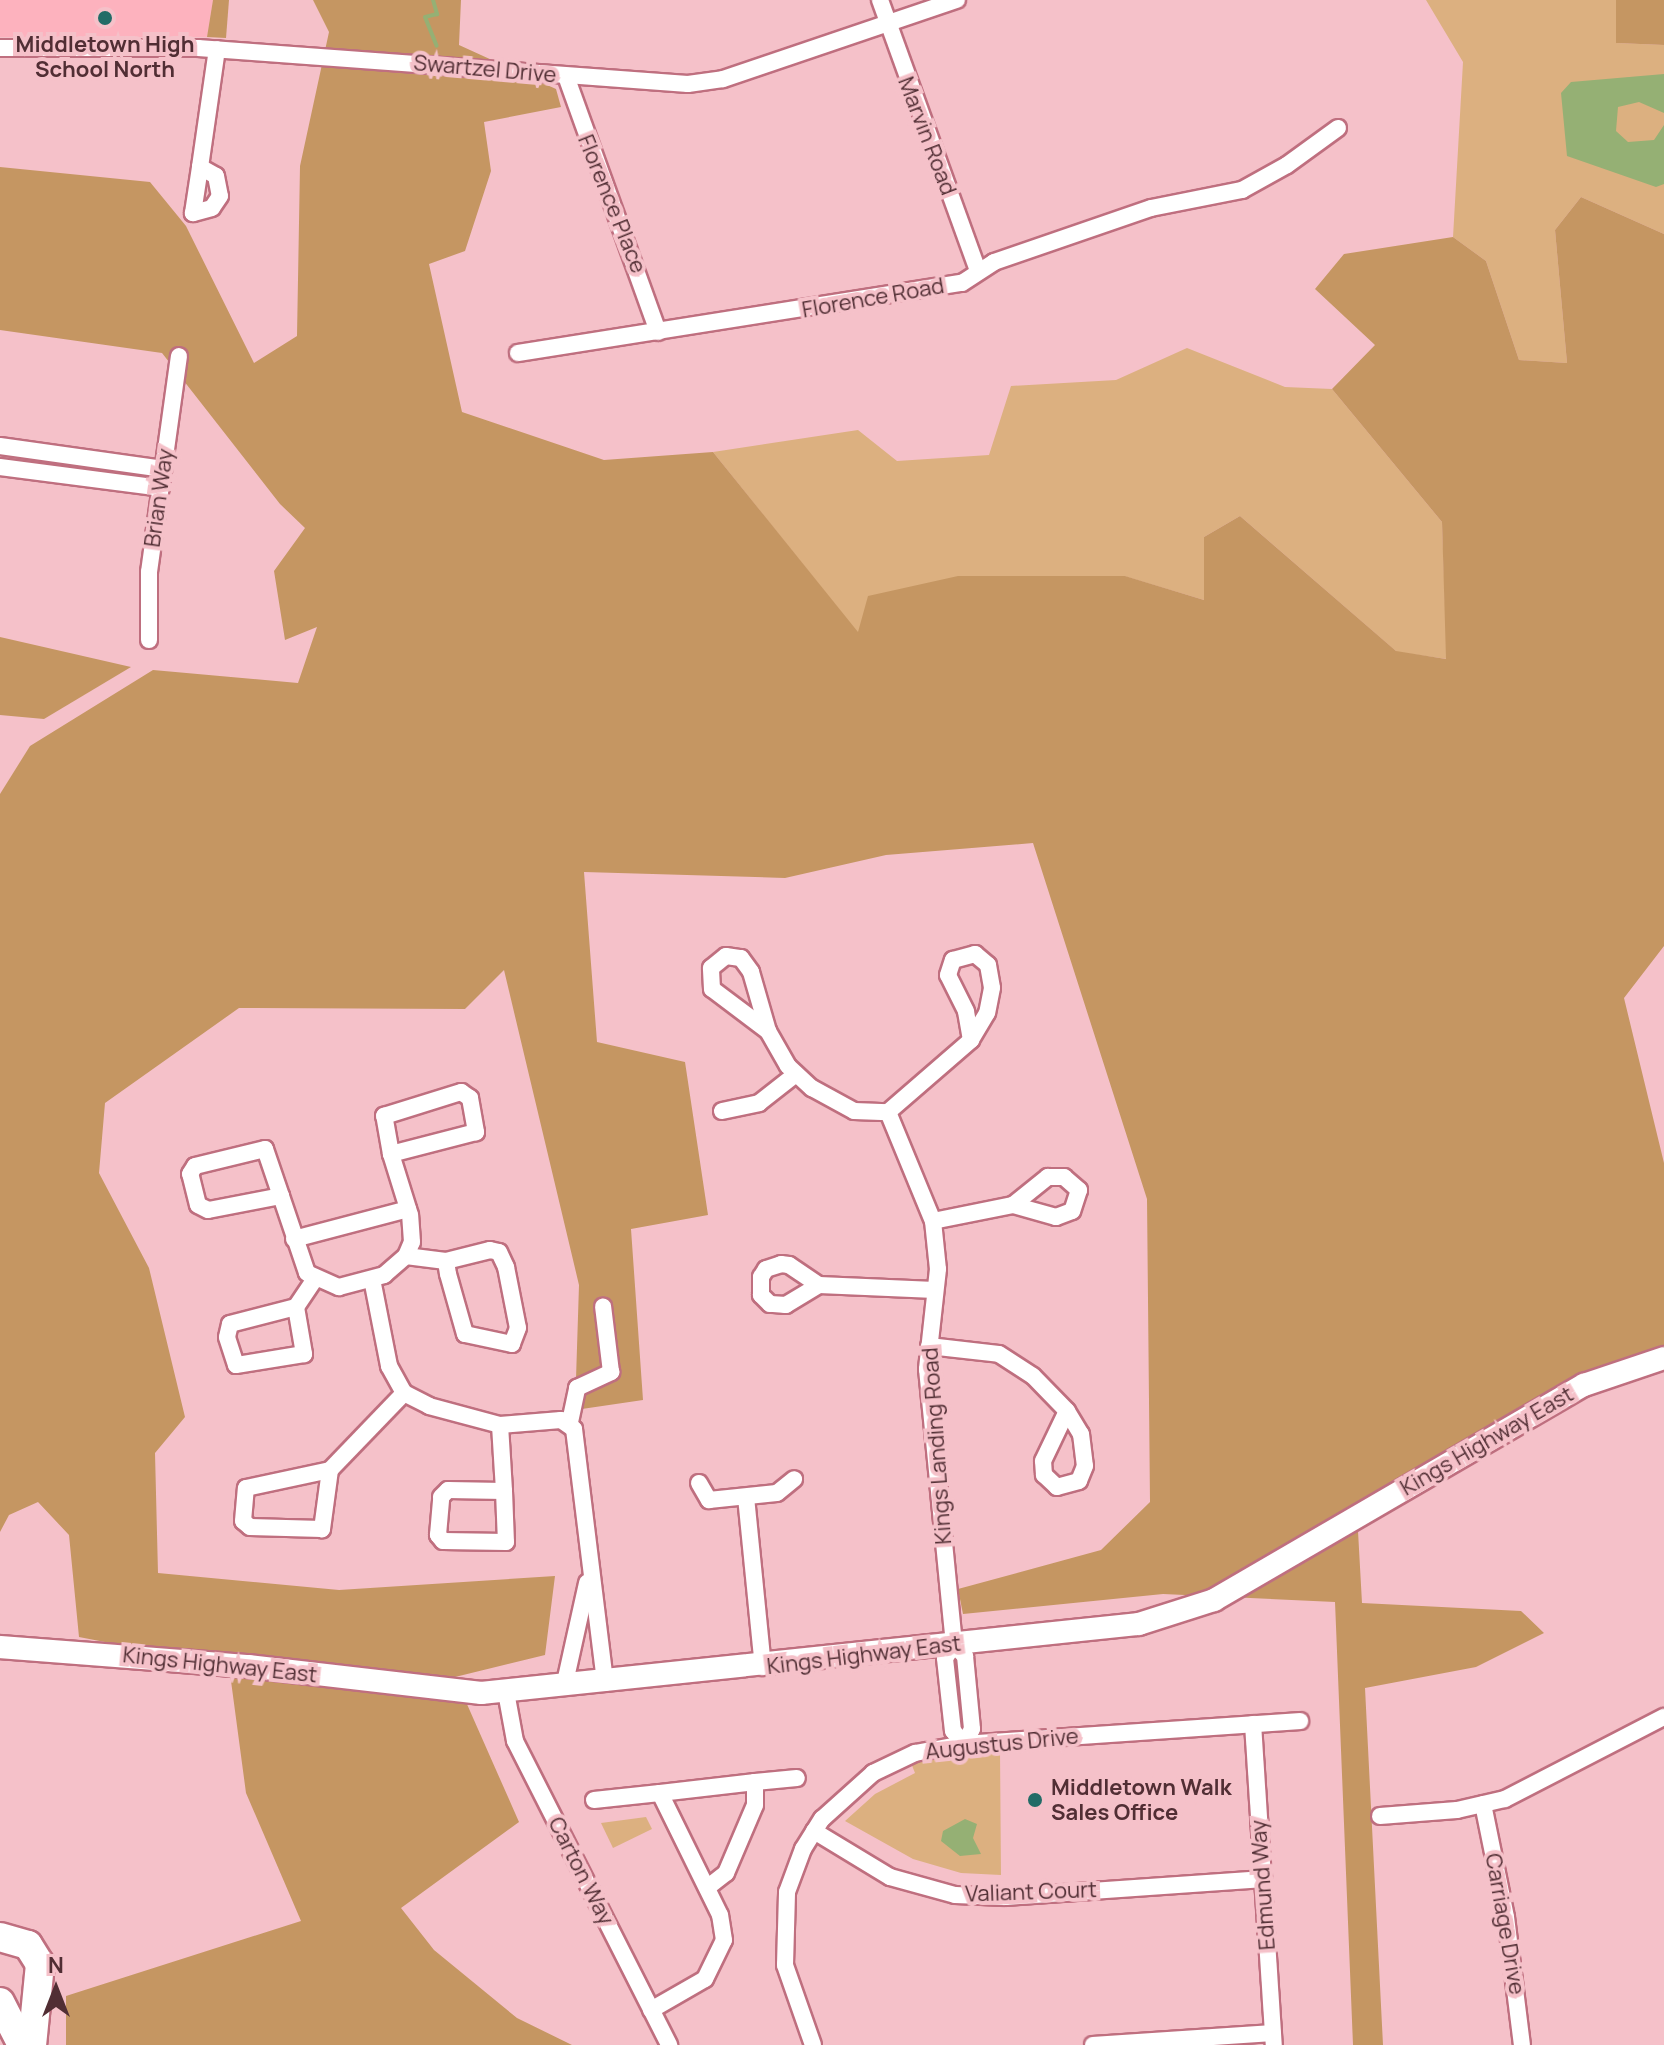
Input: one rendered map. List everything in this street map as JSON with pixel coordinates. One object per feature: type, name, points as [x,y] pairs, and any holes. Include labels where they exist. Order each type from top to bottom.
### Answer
[{"type":"highway","points":[[0,1937],[28,1945],[40,1964],[32,2045]]},
{"type":"highway","points":[[0,2002],[22,2045]]},
{"type":"street","name":"Marvin Road","points":[[880,0],[978,270]]},
{"type":"street","name":"Swartzel Drive","points":[[0,48],[217,49],[566,76],[705,83],[957,0]]},
{"type":"street","points":[[200,167],[217,49]]},
{"type":"street","name":"Florence Place","points":[[566,76],[658,332]]},
{"type":"street","name":"Florence Road","points":[[518,353],[949,285],[978,270],[1151,208],[1242,190],[1287,165],[1338,128]]},
{"type":"street","name":"Brian Way","points":[[149,640],[149,572],[179,356]]},
{"type":"street","points":[[0,446],[163,469]]},
{"type":"street","points":[[56,473],[58,453]]},
{"type":"street","points":[[0,467],[161,488]]},
{"type":"street","points":[[768,1031],[712,989],[708,974],[715,962],[734,956],[746,964],[768,1031],[796,1074],[840,1105],[866,1113],[888,1112],[971,1040],[987,1013],[992,988],[985,959],[966,953],[953,960],[948,975],[966,1011],[971,1040]]},
{"type":"street","points":[[722,1111],[759,1103],[796,1074]]},
{"type":"street","points":[[281,1196],[203,1209],[191,1171],[265,1149],[281,1196],[294,1239],[307,1273],[339,1287],[372,1279],[406,1256],[412,1242],[408,1209],[391,1154],[383,1120],[388,1113],[461,1092],[470,1098],[477,1127],[472,1135],[391,1154]]},
{"type":"street","name":"Kings Landing Road","points":[[888,1112],[933,1221],[935,1290],[929,1346],[954,1645],[965,1656],[972,1729],[964,1744]]},
{"type":"street","points":[[933,1221],[1013,1205]]},
{"type":"street","points":[[294,1239],[408,1209]]},
{"type":"street","points":[[406,1256],[446,1261],[499,1252],[517,1317],[517,1340],[495,1342],[465,1334],[446,1261]]},
{"type":"street","points":[[296,1307],[304,1354],[236,1365],[227,1337],[230,1324],[296,1307],[315,1279]]},
{"type":"street","points":[[372,1279],[389,1366],[404,1393],[429,1406],[500,1425],[570,1422]]},
{"type":"street","points":[[819,1285],[935,1290]]},
{"type":"street","points":[[603,1306],[611,1372],[577,1388],[570,1422],[605,1683]]},
{"type":"street","points":[[929,1346],[999,1354],[1033,1376],[1067,1411]]},
{"type":"street","name":"Kings Highway East","points":[[0,1647],[248,1666],[457,1693],[605,1683],[1139,1624],[1190,1610],[1523,1417],[1584,1385],[1664,1358]]},
{"type":"street","points":[[330,1470],[322,1529],[250,1527],[243,1521],[246,1488],[330,1470],[404,1393]]},
{"type":"street","points":[[500,1425],[504,1491],[506,1542],[481,1545],[443,1541],[438,1535],[443,1493],[504,1491]]},
{"type":"street","points":[[699,1483],[709,1500],[777,1493],[794,1479]]},
{"type":"street","points":[[746,1497],[763,1667]]},
{"type":"street","points":[[564,1687],[589,1574]]},
{"type":"street","name":"Carton Way","points":[[506,1692],[515,1741],[669,2045]]},
{"type":"street","name":"Augustus Drive","points":[[808,2043],[787,1978],[782,1937],[793,1870],[814,1831],[838,1800],[873,1773],[915,1753],[964,1744],[1300,1721]]},
{"type":"street","points":[[1380,1816],[1483,1804],[1535,1787],[1662,1723]]},
{"type":"street","name":"Edmund Way","points":[[1253,1724],[1274,2039]]},
{"type":"street","points":[[594,1800],[797,1778]]},
{"type":"street","points":[[707,1888],[726,1873],[755,1805],[755,1782]]},
{"type":"street","points":[[651,2010],[705,1979],[721,1953],[724,1928],[660,1793]]},
{"type":"street","name":"Carriage Drive","points":[[1483,1804],[1506,1917],[1522,2045]]},
{"type":"street","name":"Valiant Court","points":[[814,1831],[890,1877],[955,1895],[1006,1897],[1263,1879]]},
{"type":"street","points":[[1093,2045],[1274,2039]]},
{"type":"shaded area","name":"Middletown High School North","points":[[0,0],[213,0],[207,37],[0,37]]},
{"type":"shaded area","points":[[213,0],[229,0],[226,38],[207,37]]},
{"type":"shaded area","points":[[313,0],[461,0],[459,45],[556,89],[561,107],[484,122],[491,171],[465,251],[429,264],[462,412],[604,460],[713,452],[858,632],[868,596],[958,576],[1125,576],[1204,600],[1204,537],[1240,516],[1396,651],[1446,659],[1442,522],[1332,389],[1375,345],[1315,289],[1344,254],[1453,237],[1486,261],[1519,360],[1567,363],[1555,230],[1581,197],[1664,234],[1664,946],[1624,998],[1664,1163],[1664,1363],[1605,1381],[1357,1513],[1362,1603],[1521,1611],[1544,1633],[1476,1667],[1365,1688],[1383,2045],[1353,2045],[1335,1602],[1163,1594],[963,1614],[958,1589],[1101,1550],[1150,1502],[1147,1199],[1033,843],[886,855],[785,878],[584,872],[597,1042],[685,1062],[708,1215],[631,1229],[643,1400],[575,1410],[579,1285],[504,970],[465,1009],[239,1008],[105,1103],[99,1173],[149,1268],[185,1417],[155,1453],[158,1573],[339,1590],[555,1576],[545,1655],[455,1677],[519,1822],[401,1908],[434,1950],[517,2018],[572,2045],[66,2045],[66,1996],[301,1921],[246,1793],[229,1666],[79,1637],[69,1535],[38,1502],[9,1515],[0,1532],[0,794],[30,746],[153,670],[298,683],[317,627],[285,640],[274,571],[305,528],[280,504],[162,353],[0,330],[0,167],[150,182],[186,226],[254,363],[297,336],[300,166],[329,32]]},
{"type":"shaded area","points":[[1426,0],[1616,0],[1616,43],[1664,45],[1664,234],[1581,197],[1555,230],[1567,363],[1519,360],[1486,261],[1453,237],[1463,62]]},
{"type":"shaded area","points":[[1616,0],[1664,0],[1664,45],[1616,43]]},
{"type":"shaded area","points":[[1664,74],[1664,113],[1639,102],[1618,107],[1616,131],[1628,142],[1654,140],[1664,125],[1664,184],[1656,187],[1567,156],[1561,93],[1571,82]]},
{"type":"shaded area","points":[[1187,348],[1285,387],[1332,389],[1442,522],[1447,659],[1397,652],[1240,516],[1204,537],[1204,600],[1124,576],[858,633],[713,452],[858,430],[897,461],[989,455],[1011,386],[1116,380]]},
{"type":"shaded area","points":[[0,637],[131,667],[44,719],[0,715]]},
{"type":"shaded area","points":[[1000,1749],[1001,1875],[961,1873],[913,1859],[845,1821],[875,1794],[915,1773],[911,1763]]},
{"type":"shaded area","points":[[646,1817],[652,1829],[613,1848],[601,1823]]},
{"type":"shaded area","points":[[965,1819],[977,1824],[973,1838],[981,1854],[960,1856],[941,1841],[943,1831]]},
{"type":"waterway","points":[[433,0],[437,14],[425,17],[437,46]]},
{"type":"place","name":"Middletown High School North","points":[[105,18]]},
{"type":"place","name":"Middletown Walk Sales Office","points":[[1035,1800]]}]
